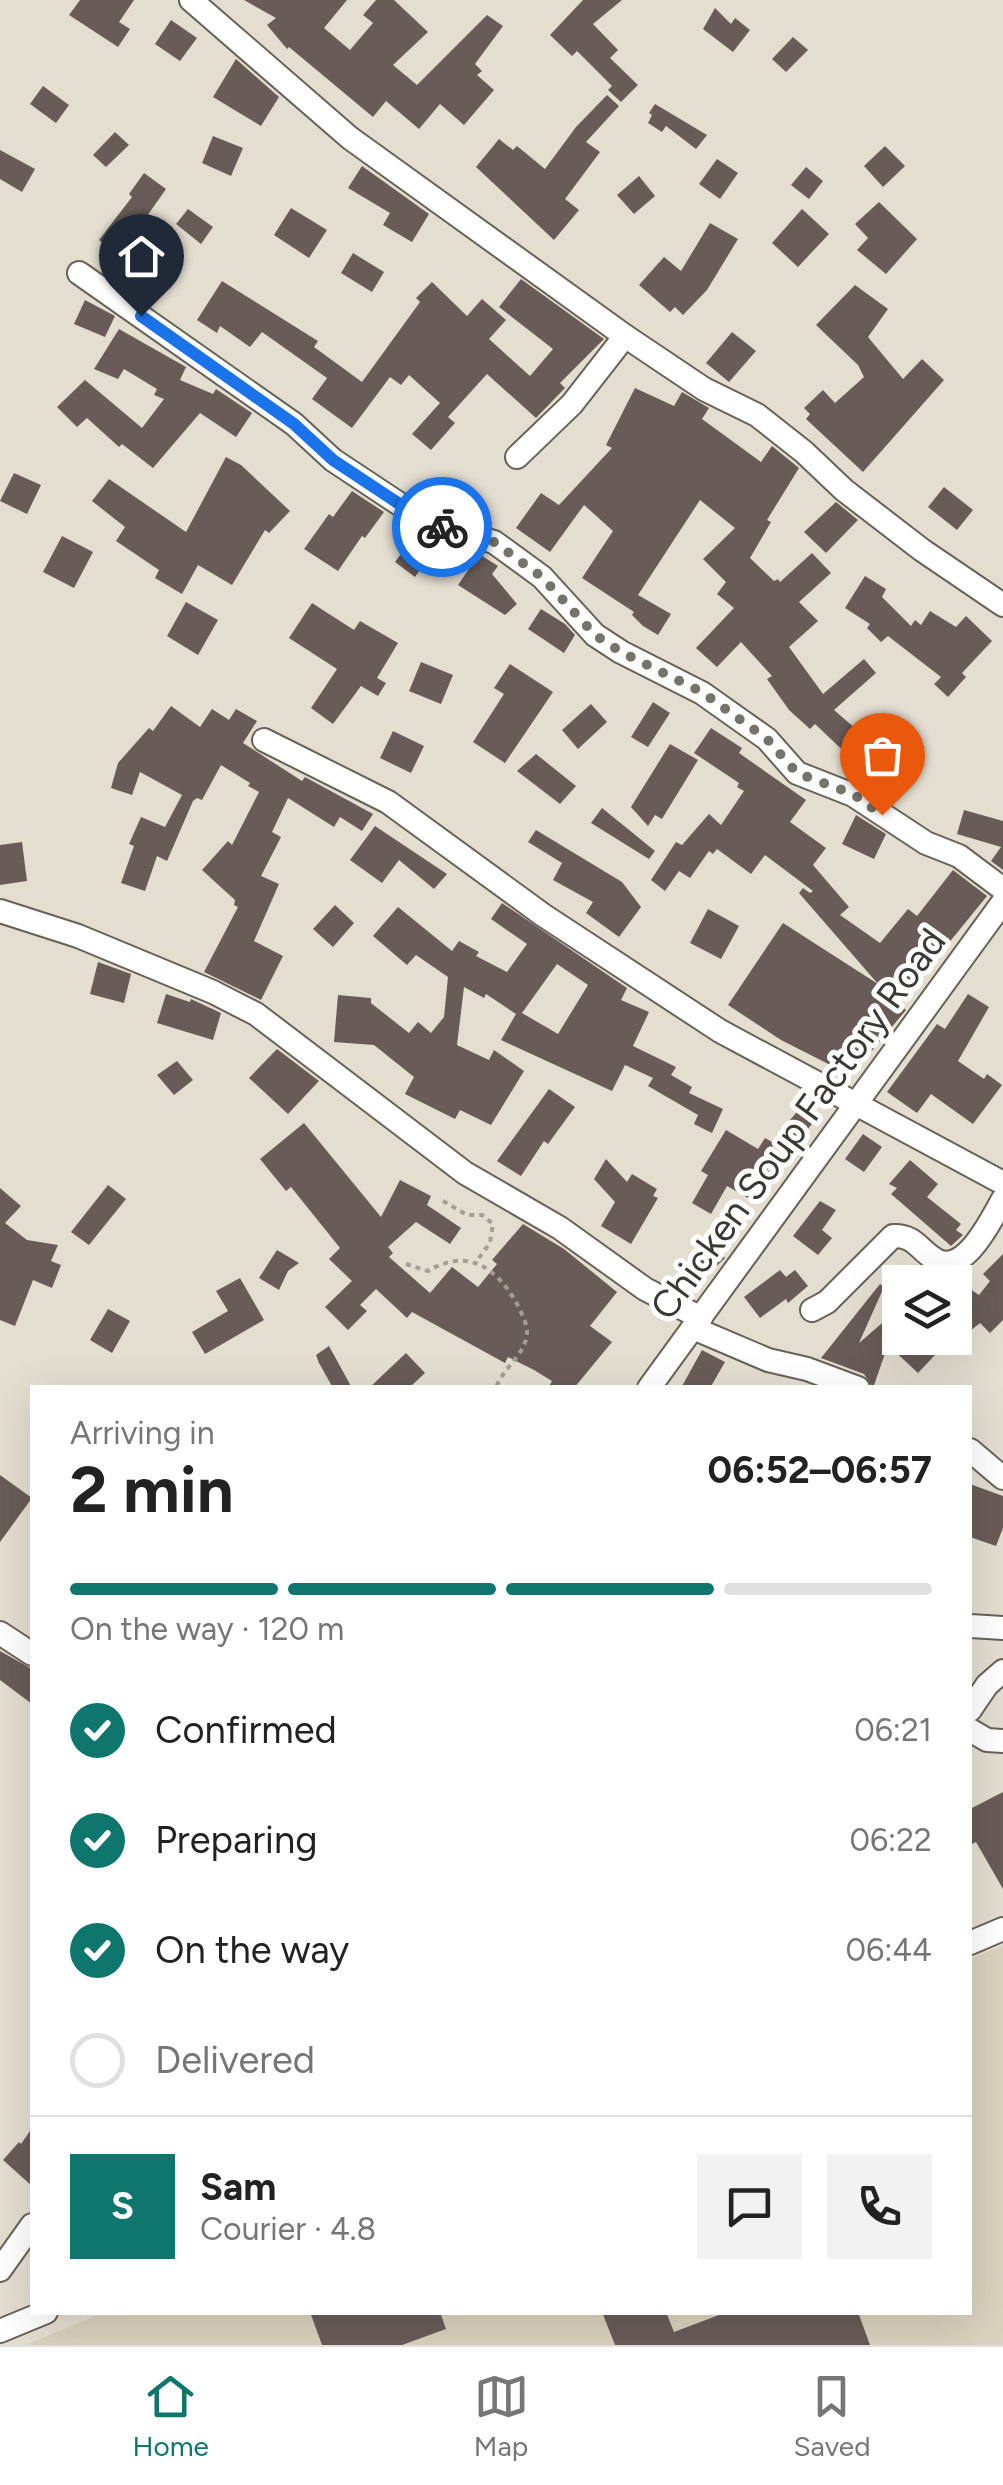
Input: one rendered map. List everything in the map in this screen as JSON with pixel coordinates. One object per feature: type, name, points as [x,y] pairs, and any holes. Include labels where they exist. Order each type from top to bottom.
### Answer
[{"type":"street","points":[[190,0],[350,138],[626,336],[704,388],[757,415],[844,490],[1003,605]]},
{"type":"street","points":[[79,273],[294,424],[333,460],[413,513],[443,527],[494,542],[542,577],[595,635],[702,692],[767,739],[797,773],[853,794],[926,842],[959,856],[1003,888]]},
{"type":"street","points":[[517,457],[572,404],[626,336]]},
{"type":"street","points":[[264,740],[388,802],[606,958],[736,1040],[1003,1182]]},
{"type":"street","name":"Chicken Soup Factory Road","points":[[651,1385],[1003,902]]},
{"type":"street","points":[[0,911],[94,943],[256,1014],[465,1172],[560,1228],[697,1323],[768,1360],[850,1385]]},
{"type":"street","points":[[812,1310],[827,1302],[893,1236],[913,1240],[942,1262],[964,1259],[1003,1199]]},
{"type":"street","points":[[972,1452],[1003,1478]]},
{"type":"street","points":[[972,1626],[1003,1628]]},
{"type":"street","points":[[0,1633],[30,1653]]},
{"type":"street","points":[[972,1707],[987,1685],[1003,1671]]},
{"type":"street","points":[[987,1737],[1003,1722]]},
{"type":"street","points":[[972,1942],[1003,1930]]},
{"type":"street","points":[[0,2270],[30,2227]]},
{"type":"street","points":[[0,2331],[39,2315]]},
{"type":"path","points":[[443,1201],[467,1215],[482,1215],[493,1224],[490,1243],[476,1262]]},
{"type":"path","points":[[406,1264],[428,1271],[442,1263],[476,1262],[500,1277],[522,1314],[527,1334],[513,1365],[496,1385]]},
{"type":"shaded area","points":[[1003,1946],[1003,2345],[25,2345],[98,2315],[972,2315],[972,1958]]},
{"type":"building","points":[[80,0],[134,0],[119,22],[130,29],[118,47],[69,15]]},
{"type":"building","points":[[244,0],[347,0],[324,28],[350,50],[373,23],[363,15],[376,0],[394,0],[428,32],[393,65],[417,85],[487,15],[503,26],[475,64],[482,71],[477,75],[494,90],[464,125],[440,104],[419,129],[386,101],[373,117],[287,49],[267,25],[276,18]]},
{"type":"building","points":[[583,0],[622,0],[593,24],[618,50],[610,58],[638,85],[621,102],[608,90],[612,86],[577,51],[572,56],[550,35]]},
{"type":"building","points":[[715,8],[731,24],[735,18],[750,30],[733,52],[703,29]]},
{"type":"building","points":[[171,20],[197,38],[180,61],[155,44]]},
{"type":"building","points":[[793,37],[808,50],[786,72],[772,59]]},
{"type":"building","points":[[236,59],[279,97],[261,126],[213,97]]},
{"type":"building","points":[[43,86],[69,105],[56,123],[30,104]]},
{"type":"building","points":[[607,95],[619,106],[586,142],[600,152],[565,199],[579,210],[554,240],[476,167],[499,139],[513,150],[517,146],[545,169],[576,127]]},
{"type":"building","points":[[655,104],[707,135],[696,149],[666,126],[662,132],[648,123]]},
{"type":"building","points":[[115,132],[129,145],[106,167],[93,155]]},
{"type":"building","points":[[213,136],[243,148],[231,176],[202,163]]},
{"type":"building","points":[[885,146],[905,166],[883,187],[864,166]]},
{"type":"building","points":[[0,150],[35,169],[22,192],[0,179]]},
{"type":"building","points":[[717,159],[738,173],[720,199],[699,184]]},
{"type":"building","points":[[362,166],[429,214],[412,242],[383,225],[390,213],[348,188]]},
{"type":"building","points":[[806,167],[823,181],[809,199],[791,185]]},
{"type":"building","points":[[144,173],[166,189],[119,256],[99,240],[132,197],[129,194]]},
{"type":"building","points":[[639,176],[655,196],[634,214],[617,195]]},
{"type":"building","points":[[879,202],[917,239],[886,274],[857,250],[868,238],[855,224]]},
{"type":"building","points":[[291,208],[327,230],[309,258],[274,235]]},
{"type":"building","points":[[188,209],[213,227],[201,244],[176,224]]},
{"type":"building","points":[[802,209],[829,234],[798,267],[772,243]]},
{"type":"building","points":[[710,223],[738,239],[707,290],[683,315],[675,307],[670,312],[639,285],[664,257],[681,271]]},
{"type":"building","points":[[353,253],[384,272],[372,292],[341,273]]},
{"type":"building","points":[[521,279],[604,339],[560,383],[565,388],[536,418],[487,374],[448,417],[455,423],[431,450],[412,434],[440,403],[409,375],[401,385],[390,377],[352,428],[312,399],[327,378],[262,332],[250,347],[220,326],[217,333],[197,320],[222,281],[318,341],[314,347],[362,382],[420,302],[416,298],[432,282],[467,316],[482,299],[506,320],[489,339],[530,376],[553,349],[499,307]]},
{"type":"building","points":[[855,285],[888,309],[868,337],[903,379],[922,359],[944,380],[863,472],[806,419],[810,414],[804,408],[823,390],[835,403],[864,377],[858,365],[816,325]]},
{"type":"building","points":[[85,300],[115,316],[105,337],[74,324]]},
{"type":"building","points":[[119,329],[186,367],[180,380],[213,394],[216,389],[252,413],[236,437],[200,413],[153,468],[122,444],[119,447],[87,418],[77,427],[57,407],[85,380],[142,428],[164,399],[154,395],[157,389],[124,369],[118,379],[94,369]]},
{"type":"building","points":[[732,332],[756,351],[729,382],[706,363]]},
{"type":"building","points":[[635,388],[674,406],[682,392],[709,408],[702,419],[761,462],[772,446],[799,468],[767,520],[771,522],[750,558],[774,581],[780,582],[812,553],[831,573],[799,602],[818,621],[789,647],[823,694],[864,659],[876,673],[834,710],[870,741],[853,760],[815,724],[810,729],[789,710],[767,679],[772,676],[741,642],[717,667],[696,648],[734,608],[717,594],[726,582],[703,559],[735,528],[700,500],[638,595],[671,614],[658,635],[643,626],[632,615],[634,612],[582,578],[613,531],[584,505],[550,552],[516,528],[541,493],[559,505],[612,448],[606,445]]},
{"type":"building","points":[[226,457],[241,465],[290,511],[269,533],[265,530],[232,585],[198,565],[182,594],[155,578],[159,570],[116,541],[125,527],[92,501],[109,479],[186,532]]},
{"type":"building","points":[[14,473],[41,485],[27,514],[0,501]]},
{"type":"building","points":[[944,487],[973,510],[957,530],[928,507]]},
{"type":"building","points":[[352,491],[384,512],[338,571],[304,549],[329,514],[333,517]]},
{"type":"building","points":[[836,502],[858,520],[826,553],[804,532]]},
{"type":"building","points":[[417,532],[434,539],[426,551],[431,554],[415,577],[395,562]]},
{"type":"building","points":[[62,536],[93,552],[74,588],[43,572]]},
{"type":"building","points":[[479,554],[498,566],[492,574],[517,604],[505,615],[458,585]]},
{"type":"building","points":[[865,576],[886,589],[882,597],[911,626],[915,620],[921,625],[930,611],[956,627],[966,616],[992,641],[962,673],[966,677],[948,697],[934,684],[941,677],[888,636],[881,642],[867,628],[870,624],[845,608]]},
{"type":"building","points":[[186,602],[218,620],[198,655],[167,636]]},
{"type":"building","points":[[312,603],[354,630],[360,621],[398,643],[377,678],[386,683],[378,696],[361,686],[333,724],[311,708],[337,669],[289,638]]},
{"type":"building","points":[[541,609],[575,635],[564,653],[528,629]]},
{"type":"building","points":[[421,662],[453,675],[441,704],[409,691]]},
{"type":"building","points":[[510,664],[553,692],[505,763],[473,742],[504,694],[494,688]]},
{"type":"building","points":[[653,702],[670,713],[648,747],[631,737]]},
{"type":"building","points":[[591,704],[607,722],[578,749],[562,730]]},
{"type":"building","points":[[171,706],[200,727],[212,709],[229,720],[236,709],[257,721],[243,743],[302,781],[305,777],[373,814],[362,831],[340,817],[334,827],[288,798],[272,832],[281,837],[261,876],[279,884],[254,941],[283,956],[261,1000],[204,972],[238,907],[202,870],[228,841],[232,845],[259,792],[248,786],[250,783],[221,765],[202,800],[193,801],[167,861],[157,856],[145,891],[121,883],[134,846],[129,844],[141,817],[165,827],[182,795],[140,772],[132,795],[111,788],[118,763],[149,728],[153,731]]},
{"type":"building","points":[[711,728],[742,748],[739,753],[806,800],[790,822],[826,848],[813,865],[849,907],[840,915],[880,943],[908,909],[917,916],[953,870],[987,896],[930,966],[927,963],[895,1000],[906,1010],[865,1059],[861,1056],[850,1075],[781,1040],[728,1005],[783,923],[878,984],[799,893],[803,888],[813,891],[765,855],[751,874],[717,849],[713,854],[709,851],[690,878],[679,871],[665,891],[651,880],[676,842],[682,845],[709,814],[721,825],[744,791],[737,787],[739,783],[694,753]]},
{"type":"building","points":[[393,731],[424,746],[411,773],[380,758]]},
{"type":"building","points":[[670,744],[698,760],[662,819],[655,815],[648,826],[631,807]]},
{"type":"building","points":[[536,754],[576,786],[560,804],[517,771]]},
{"type":"building","points":[[602,808],[655,851],[649,859],[591,823]]},
{"type":"building","points":[[964,810],[1003,821],[1003,870],[991,861],[1001,847],[957,834]]},
{"type":"building","points":[[856,815],[886,834],[874,859],[842,844]]},
{"type":"building","points":[[375,826],[447,874],[434,889],[399,860],[382,883],[350,860]]},
{"type":"building","points":[[536,830],[622,882],[641,907],[619,937],[586,913],[593,902],[553,880],[562,863],[528,842]]},
{"type":"building","points":[[22,842],[27,881],[0,885],[0,845]]},
{"type":"building","points":[[502,903],[627,988],[621,1000],[649,1012],[633,1046],[676,1067],[671,1075],[692,1087],[689,1093],[723,1109],[712,1133],[694,1124],[698,1115],[648,1086],[653,1078],[625,1065],[612,1091],[501,1040],[516,1014],[486,994],[484,998],[464,987],[457,1045],[489,1060],[494,1050],[524,1071],[491,1125],[460,1110],[455,1119],[405,1094],[414,1077],[374,1045],[334,1042],[338,995],[371,998],[371,1003],[409,1033],[418,1022],[431,1033],[444,1017],[448,977],[416,955],[407,965],[373,936],[398,907],[452,951],[459,941],[479,952],[476,956],[507,972],[527,944],[491,919]],"holes":[[[557,964],[588,985],[558,1034],[522,1013]]]},
{"type":"building","points":[[335,905],[354,923],[333,947],[313,929]]},
{"type":"building","points":[[708,909],[739,926],[721,959],[690,943]]},
{"type":"building","points":[[98,962],[131,974],[124,1003],[90,994]]},
{"type":"building","points":[[166,994],[190,1002],[191,999],[221,1013],[213,1040],[157,1023]]},
{"type":"building","points":[[968,994],[989,1007],[958,1061],[984,1079],[987,1074],[1002,1085],[973,1124],[931,1094],[917,1113],[887,1092],[937,1024],[945,1029]]},
{"type":"building","points":[[277,1049],[319,1081],[288,1114],[249,1078]]},
{"type":"building","points":[[177,1061],[193,1080],[174,1095],[157,1075]]},
{"type":"building","points":[[549,1089],[575,1107],[548,1144],[544,1141],[521,1176],[497,1161]]},
{"type":"building","points":[[803,1105],[817,1118],[792,1148],[777,1135]]},
{"type":"building","points":[[304,1123],[381,1217],[400,1180],[431,1196],[427,1205],[461,1228],[450,1244],[416,1222],[388,1247],[393,1253],[389,1257],[430,1293],[452,1267],[478,1287],[497,1264],[492,1260],[523,1224],[564,1249],[617,1292],[590,1326],[612,1342],[576,1385],[550,1385],[552,1381],[508,1357],[505,1363],[412,1312],[407,1318],[376,1289],[360,1305],[367,1311],[348,1330],[325,1307],[352,1281],[329,1259],[340,1248],[291,1187],[286,1191],[260,1159]]},
{"type":"building","points":[[726,1130],[758,1149],[765,1138],[781,1147],[767,1170],[774,1174],[757,1203],[727,1186],[711,1214],[692,1203],[708,1175],[701,1171]]},
{"type":"building","points":[[863,1134],[882,1147],[864,1172],[845,1159]]},
{"type":"building","points":[[606,1159],[627,1182],[632,1174],[657,1189],[653,1196],[658,1198],[631,1244],[601,1226],[615,1202],[594,1179]]},
{"type":"building","points":[[910,1160],[938,1184],[927,1197],[961,1224],[956,1230],[963,1235],[951,1246],[891,1194],[897,1188],[889,1184]]},
{"type":"building","points":[[108,1185],[126,1199],[89,1245],[71,1232]]},
{"type":"building","points":[[0,1188],[21,1206],[5,1223],[27,1240],[58,1245],[51,1261],[61,1265],[52,1288],[33,1280],[15,1326],[0,1320]]},
{"type":"building","points":[[820,1201],[836,1210],[822,1230],[832,1238],[818,1255],[793,1236]]},
{"type":"building","points":[[708,1240],[725,1258],[706,1276],[689,1257]]},
{"type":"building","points":[[277,1250],[299,1263],[288,1271],[279,1290],[259,1278]]},
{"type":"building","points":[[1003,1254],[1003,1320],[990,1333],[980,1323],[972,1329],[972,1290],[979,1295],[990,1281],[983,1274]]},
{"type":"building","points":[[780,1270],[786,1277],[795,1270],[808,1286],[788,1303],[786,1299],[760,1318],[744,1297]]},
{"type":"building","points":[[240,1278],[264,1320],[205,1354],[192,1332],[228,1311],[216,1291]]},
{"type":"building","points":[[880,1284],[882,1291],[859,1343],[882,1323],[885,1355],[874,1385],[864,1374],[821,1358]]},
{"type":"building","points":[[108,1309],[130,1321],[112,1353],[90,1340]]},
{"type":"building","points":[[329,1346],[350,1385],[331,1385],[316,1355]]},
{"type":"building","points":[[702,1350],[725,1362],[712,1385],[683,1385]]},
{"type":"building","points":[[406,1353],[425,1373],[412,1385],[372,1385]]},
{"type":"building","points":[[899,1355],[935,1355],[918,1373]]},
{"type":"building","points":[[0,1475],[30,1497],[30,1501],[0,1542]]},
{"type":"building","points":[[972,1485],[1003,1496],[1003,1528],[996,1546],[972,1538]]},
{"type":"building","points":[[0,1651],[30,1668],[30,1702],[0,1680]]},
{"type":"building","points":[[1003,1792],[1003,1889],[976,1842],[972,1844],[972,1808]]},
{"type":"building","points":[[30,2131],[30,2184],[3,2160]]},
{"type":"building","points":[[311,2315],[441,2315],[446,2329],[402,2345],[322,2345]]},
{"type":"building","points":[[603,2315],[667,2315],[674,2332],[719,2315],[859,2315],[870,2345],[615,2345]]},
{"type":"way so far","points":[[442,527],[494,542],[542,577],[595,635],[702,692],[767,739],[797,773],[853,794],[882,815]]},
{"type":"route","points":[[141,316],[294,424],[333,460],[413,513],[442,527]]}]
